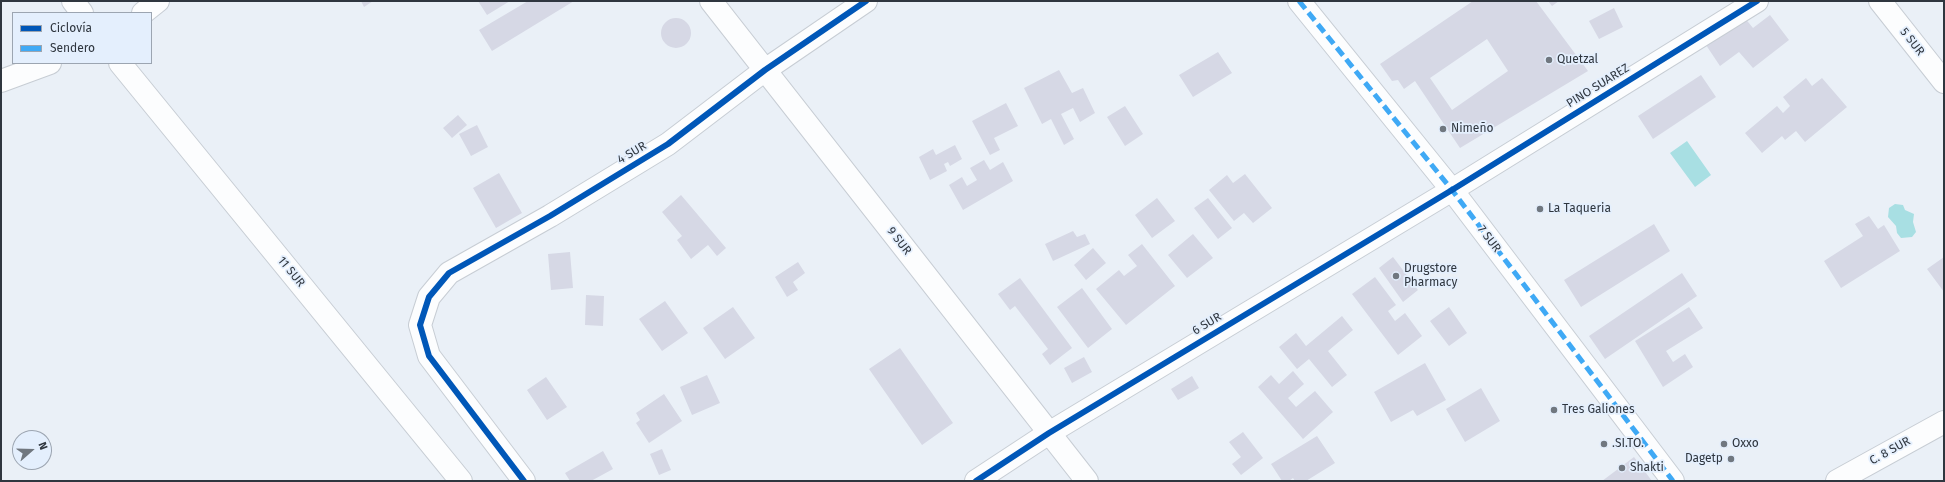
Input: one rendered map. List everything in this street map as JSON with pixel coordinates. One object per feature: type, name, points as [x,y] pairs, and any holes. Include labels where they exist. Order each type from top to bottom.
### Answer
[{"type":"street","points":[[74,1],[81,12]]},
{"type":"street","points":[[144,12],[158,1]]},
{"type":"street","name":"9 SUR","points":[[711,1],[1087,481]]},
{"type":"street","name":"4 SUR","points":[[524,481],[429,356],[420,325],[429,297],[449,273],[550,216],[668,144],[765,70],[866,1]]},
{"type":"street","name":"7 SUR","points":[[1300,1],[1452,190],[1673,481]]},
{"type":"street","name":"PINO SUAREZ","points":[[1452,190],[1757,1]]},
{"type":"street","name":"5 SUR","points":[[1880,1],[1944,82]]},
{"type":"street","points":[[1,80],[47,64]]},
{"type":"street","name":"11 SUR","points":[[121,64],[461,481]]},
{"type":"street","name":"6 SUR","points":[[976,481],[1049,433],[1452,190]]},
{"type":"street","name":"C. 8 SUR","points":[[1837,481],[1944,422]]},
{"type":"water","points":[[1687,141],[1711,175],[1695,187],[1670,153]]},
{"type":"water","points":[[1895,204],[1903,205],[1905,210],[1914,214],[1913,222],[1916,232],[1912,237],[1901,238],[1897,233],[1896,226],[1888,217],[1889,208]]},
{"type":"building","points":[[361,1],[373,1],[364,7]]},
{"type":"building","points":[[478,1],[510,1],[487,15]]},
{"type":"building","points":[[528,1],[574,1],[492,51],[479,30]]},
{"type":"building","points":[[1473,1],[1536,1],[1588,71],[1460,148],[1415,81],[1404,89],[1398,80],[1392,81],[1380,64]],"holes":[[[1487,39],[1508,71],[1452,110],[1430,78]]]},
{"type":"building","points":[[1548,1],[1559,1],[1552,6]]},
{"type":"building","points":[[1614,8],[1623,27],[1599,39],[1589,21]]},
{"type":"building","points":[[1770,15],[1789,40],[1753,68],[1739,52],[1720,66],[1706,45],[1744,17],[1753,28]]},
{"type":"building","points":[[676,18],[687,22],[691,33],[687,44],[676,48],[665,44],[661,33],[665,22]]},
{"type":"building","points":[[1218,52],[1232,73],[1193,97],[1179,75]]},
{"type":"building","points":[[1059,70],[1072,93],[1083,88],[1095,113],[1080,122],[1073,108],[1061,114],[1074,139],[1064,145],[1051,119],[1042,124],[1024,88]]},
{"type":"building","points":[[1701,75],[1716,97],[1653,139],[1638,116]]},
{"type":"building","points":[[1806,78],[1812,86],[1822,78],[1847,107],[1805,142],[1796,131],[1785,140],[1782,136],[1762,153],[1745,133],[1777,106],[1783,113],[1790,106],[1783,97]]},
{"type":"building","points":[[1006,103],[1018,126],[994,138],[1000,150],[990,155],[972,121]]},
{"type":"building","points":[[1125,106],[1143,134],[1125,146],[1107,117]]},
{"type":"building","points":[[458,115],[467,125],[452,138],[443,128]]},
{"type":"building","points":[[477,125],[488,147],[471,156],[459,134]]},
{"type":"building","points":[[955,145],[962,159],[950,166],[948,162],[944,164],[947,171],[930,180],[919,157],[933,149],[936,155]]},
{"type":"building","points":[[984,160],[990,170],[1003,162],[1013,181],[963,210],[949,185],[962,177],[967,186],[977,180],[970,168]]},
{"type":"building","points":[[499,173],[522,213],[496,228],[473,188]]},
{"type":"building","points":[[1245,174],[1272,208],[1253,223],[1244,213],[1234,221],[1209,190],[1227,175],[1233,183]]},
{"type":"building","points":[[681,195],[726,248],[717,256],[708,245],[691,259],[677,240],[682,236],[662,212]]},
{"type":"building","points":[[1157,198],[1175,221],[1152,238],[1135,215]]},
{"type":"building","points":[[1208,198],[1232,228],[1218,239],[1194,208]]},
{"type":"building","points":[[1869,216],[1878,229],[1884,225],[1900,251],[1841,288],[1824,261],[1863,236],[1855,224]]},
{"type":"building","points":[[1654,224],[1670,251],[1581,307],[1564,280]]},
{"type":"building","points":[[1073,231],[1077,237],[1085,234],[1090,244],[1053,261],[1045,244]]},
{"type":"building","points":[[1193,234],[1213,258],[1187,278],[1168,255]]},
{"type":"building","points":[[1142,244],[1175,286],[1126,325],[1096,289],[1119,270],[1124,276],[1137,266],[1128,255]]},
{"type":"building","points":[[1093,248],[1106,263],[1086,280],[1074,265]]},
{"type":"building","points":[[570,252],[573,288],[551,290],[548,254]]},
{"type":"building","points":[[1393,257],[1418,290],[1403,302],[1379,268]]},
{"type":"building","points":[[1944,257],[1944,292],[1927,269]]},
{"type":"building","points":[[798,262],[805,273],[793,282],[798,290],[787,297],[775,277]]},
{"type":"building","points":[[1682,273],[1697,296],[1605,359],[1589,336]]},
{"type":"building","points":[[1375,277],[1396,305],[1388,311],[1395,321],[1405,313],[1422,336],[1398,355],[1352,294]]},
{"type":"building","points":[[1020,278],[1072,348],[1050,365],[1042,354],[1048,349],[1015,306],[1010,310],[998,294]]},
{"type":"building","points":[[1082,288],[1112,329],[1088,348],[1057,307]]},
{"type":"building","points":[[586,295],[604,296],[603,326],[585,325]]},
{"type":"building","points":[[665,301],[688,333],[662,351],[639,319]]},
{"type":"building","points":[[733,307],[755,338],[725,359],[703,328]]},
{"type":"building","points":[[1449,307],[1467,333],[1449,346],[1430,321]]},
{"type":"building","points":[[1689,307],[1703,328],[1666,351],[1673,362],[1685,354],[1693,367],[1663,387],[1635,341]]},
{"type":"building","points":[[1342,316],[1353,330],[1328,351],[1347,375],[1332,387],[1309,359],[1297,369],[1279,347],[1296,333],[1306,346]]},
{"type":"building","points":[[900,348],[953,423],[922,445],[869,369]]},
{"type":"building","points":[[1084,357],[1092,372],[1072,383],[1064,368]]},
{"type":"building","points":[[1425,363],[1446,400],[1417,416],[1413,410],[1391,422],[1374,392]]},
{"type":"building","points":[[1293,371],[1304,384],[1288,398],[1296,407],[1315,391],[1333,412],[1303,439],[1258,387],[1271,375],[1279,384]]},
{"type":"building","points":[[707,375],[720,403],[692,415],[680,387]]},
{"type":"building","points":[[1192,376],[1199,388],[1178,400],[1171,389]]},
{"type":"building","points":[[546,377],[567,407],[547,420],[527,390]]},
{"type":"building","points":[[1481,388],[1500,421],[1465,442],[1446,409]]},
{"type":"building","points":[[664,394],[682,421],[649,443],[636,423],[640,420],[636,413]]},
{"type":"building","points":[[1243,432],[1263,458],[1241,475],[1232,464],[1241,457],[1229,442]]},
{"type":"building","points":[[1317,436],[1335,463],[1306,481],[1295,481],[1293,478],[1289,481],[1282,481],[1271,464]]},
{"type":"building","points":[[662,449],[671,470],[659,475],[650,454]]},
{"type":"building","points":[[603,451],[613,469],[591,481],[570,481],[565,473]]},
{"type":"building","points":[[1634,457],[1652,481],[1602,481]]},
{"type":"marked path","points":[[1299,1],[1452,190],[1673,481]]},
{"type":"cycle path","points":[[524,481],[429,356],[420,325],[429,297],[449,273],[550,216],[668,144],[765,70],[866,1]]},
{"type":"cycle path","points":[[976,481],[1049,433],[1452,190],[1757,1]]},
{"type":"place","name":"Quetzal","points":[[1549,60]]},
{"type":"place","name":"Nimeño","points":[[1443,129]]},
{"type":"place","name":"La Taqueria","points":[[1540,209]]},
{"type":"place","name":"Drugstore Pharmacy","points":[[1396,276]]},
{"type":"place","name":"Tres Galiones","points":[[1554,410]]},
{"type":"place","name":".SI.TO.","points":[[1604,444]]},
{"type":"place","name":"Oxxo","points":[[1724,444]]},
{"type":"place","name":"Dagetp","points":[[1731,459]]},
{"type":"place","name":"Shakti","points":[[1622,468]]}]
